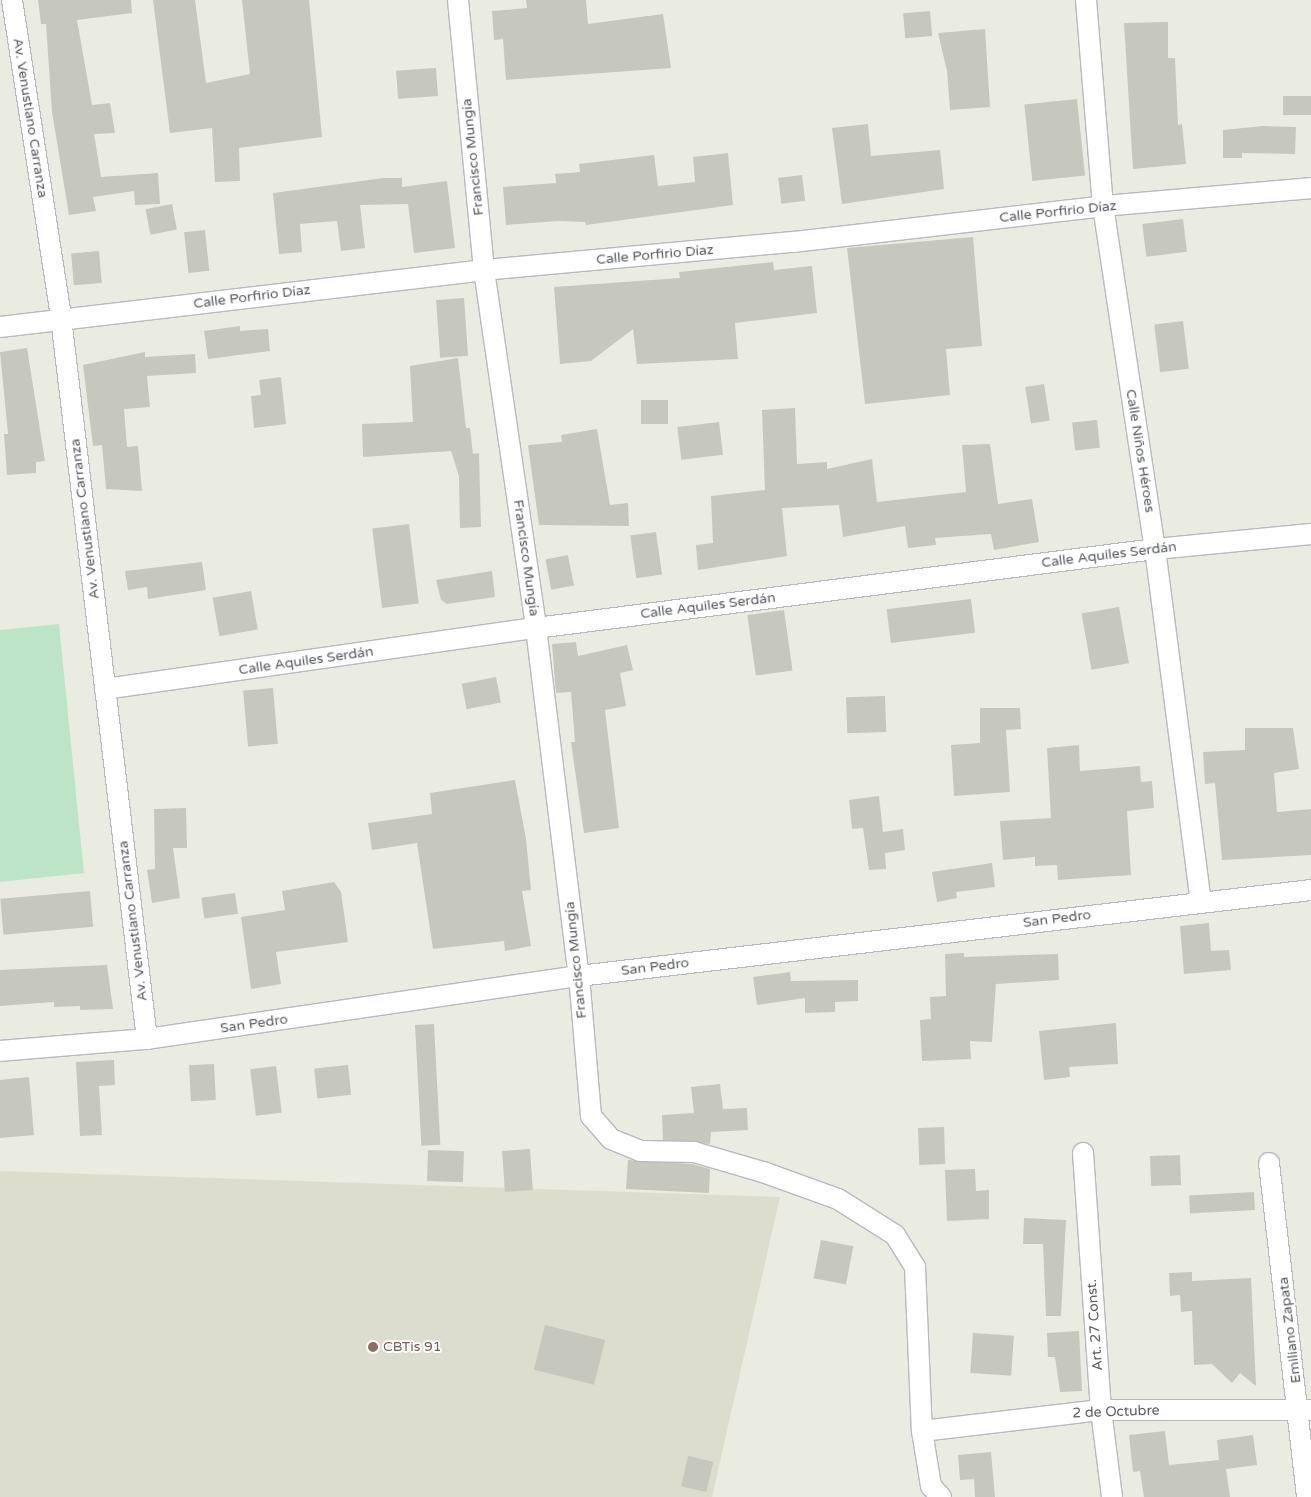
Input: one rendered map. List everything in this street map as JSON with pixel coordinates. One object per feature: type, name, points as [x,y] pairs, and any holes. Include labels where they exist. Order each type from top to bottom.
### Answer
[{"type":"street","name":"Av. Venustiano Carranza","points":[[12,0],[61,318],[147,1039]]},
{"type":"street","name":"Francisco Mungía","points":[[458,0],[484,270],[536,628],[579,976],[591,1116],[611,1140],[633,1148],[694,1152],[763,1172],[838,1199],[895,1235],[915,1267],[922,1431]]},
{"type":"street","name":"Calle Niños Héroes","points":[[1086,0],[1103,206],[1155,549],[1201,901]]},
{"type":"street","name":"Calle Porfirio Díaz","points":[[0,327],[61,318],[484,270],[794,242],[1103,206],[1311,188]]},
{"type":"street","name":"Calle Aquiles Serdán","points":[[105,689],[536,628],[1155,549],[1311,534]]},
{"type":"street","name":"San Pedro","points":[[0,1051],[147,1039],[579,976],[1201,901],[1311,890]]},
{"type":"street","name":"Art. 27 Const.","points":[[1083,1153],[1102,1410],[1112,1497]]},
{"type":"street","name":"Emiliano Zapata","points":[[1269,1163],[1305,1410],[1307,1497]]},
{"type":"street","name":"2 de Octubre","points":[[922,1431],[1102,1410],[1305,1410]]},
{"type":"street","points":[[922,1431],[932,1486],[941,1497]]},
{"type":"shaded area","name":"CBTis 91","points":[[0,1171],[780,1197],[712,1497],[0,1497]]},
{"type":"green space","points":[[59,624],[84,873],[0,882],[0,630]]},
{"type":"building","points":[[38,0],[131,0],[132,13],[77,20],[92,105],[110,103],[115,133],[94,134],[101,177],[158,173],[160,204],[135,205],[134,191],[93,197],[96,211],[69,215],[52,112],[46,24],[41,24]]},
{"type":"building","points":[[153,0],[195,0],[206,83],[250,74],[242,0],[309,0],[322,137],[239,148],[240,181],[215,182],[212,128],[170,133]]},
{"type":"building","points":[[526,0],[586,0],[588,24],[663,14],[671,68],[506,80],[503,39],[494,40],[492,11],[527,8]]},
{"type":"building","points":[[930,11],[932,36],[905,38],[903,13]]},
{"type":"building","points":[[1168,22],[1168,58],[1175,58],[1178,125],[1182,124],[1186,164],[1133,169],[1124,23]]},
{"type":"building","points":[[985,29],[990,107],[950,110],[947,71],[938,33]]},
{"type":"building","points":[[436,68],[438,96],[398,99],[396,71]]},
{"type":"building","points":[[1283,96],[1311,96],[1311,115],[1283,115]]},
{"type":"building","points":[[1077,99],[1085,176],[1032,181],[1024,105]]},
{"type":"building","points":[[868,124],[871,156],[940,150],[944,189],[842,204],[832,128]]},
{"type":"building","points":[[1263,126],[1296,127],[1295,154],[1242,153],[1242,158],[1223,158],[1223,130]]},
{"type":"building","points":[[728,153],[733,205],[586,225],[585,222],[558,221],[506,225],[503,187],[556,183],[555,174],[580,172],[579,164],[654,155],[658,186],[695,182],[693,157]]},
{"type":"building","points":[[802,175],[805,201],[781,204],[778,178]]},
{"type":"building","points":[[384,178],[402,178],[402,187],[447,181],[455,248],[414,253],[408,204],[360,205],[365,248],[341,251],[337,221],[300,224],[302,252],[279,254],[273,193]]},
{"type":"building","points":[[172,204],[177,230],[150,235],[145,209]]},
{"type":"building","points":[[1183,219],[1187,252],[1146,257],[1142,224]]},
{"type":"building","points":[[205,230],[209,271],[188,273],[184,232]]},
{"type":"building","points":[[973,237],[982,346],[946,349],[950,395],[865,404],[847,248]]},
{"type":"building","points":[[99,251],[102,283],[74,285],[71,253]]},
{"type":"building","points":[[773,262],[774,270],[812,266],[817,313],[735,323],[738,359],[637,364],[633,329],[591,361],[560,364],[554,287],[680,278],[679,272]]},
{"type":"building","points":[[464,298],[468,356],[440,358],[436,300]]},
{"type":"building","points":[[1183,321],[1189,369],[1160,372],[1154,325]]},
{"type":"building","points":[[240,326],[240,331],[268,329],[270,351],[208,359],[204,331]]},
{"type":"building","points":[[27,348],[45,461],[36,462],[36,473],[7,475],[4,434],[8,434],[0,352]]},
{"type":"building","points":[[145,352],[145,357],[195,354],[196,373],[147,376],[150,407],[124,409],[127,447],[138,446],[142,491],[106,489],[102,445],[93,446],[83,365]]},
{"type":"building","points":[[458,358],[466,428],[470,428],[473,454],[479,453],[481,527],[460,528],[459,476],[451,451],[363,457],[362,424],[413,422],[410,366]]},
{"type":"building","points":[[281,377],[286,424],[254,428],[251,396],[261,395],[259,380]]},
{"type":"building","points":[[1044,384],[1050,421],[1031,424],[1025,387]]},
{"type":"building","points":[[641,400],[668,400],[668,424],[641,424]]},
{"type":"building","points":[[795,408],[797,464],[827,462],[827,469],[872,459],[877,502],[966,492],[962,445],[990,444],[998,504],[1032,499],[1039,542],[994,550],[991,534],[935,538],[936,545],[908,548],[905,526],[843,537],[839,505],[782,508],[787,556],[698,570],[696,545],[713,543],[711,496],[765,490],[762,410]]},
{"type":"building","points":[[1097,420],[1100,448],[1075,450],[1072,423]]},
{"type":"building","points":[[719,422],[723,455],[681,460],[677,427]]},
{"type":"building","points":[[597,429],[610,505],[628,503],[629,526],[539,525],[528,445],[562,442],[561,435]]},
{"type":"building","points":[[409,524],[419,603],[382,608],[372,529]]},
{"type":"building","points":[[656,532],[662,575],[636,578],[630,536]]},
{"type":"building","points":[[568,555],[574,585],[551,590],[545,559]]},
{"type":"building","points":[[202,562],[206,590],[148,599],[147,587],[128,590],[125,571]]},
{"type":"building","points":[[492,571],[495,597],[447,604],[441,600],[436,580]]},
{"type":"building","points":[[251,591],[258,629],[219,636],[213,598]]},
{"type":"building","points":[[971,599],[975,633],[891,643],[887,609]]},
{"type":"building","points":[[1119,607],[1129,663],[1091,670],[1082,614]]},
{"type":"building","points":[[784,610],[792,670],[756,676],[747,615]]},
{"type":"building","points":[[576,642],[578,656],[627,645],[633,670],[620,673],[626,706],[605,710],[619,828],[584,833],[571,742],[575,742],[571,692],[556,693],[552,644]]},
{"type":"building","points":[[496,677],[501,703],[467,709],[462,684]]},
{"type":"building","points":[[273,688],[278,744],[248,746],[243,691]]},
{"type":"building","points":[[885,696],[886,732],[847,733],[846,697]]},
{"type":"building","points":[[980,708],[1020,708],[1021,729],[1006,730],[1010,792],[954,796],[951,745],[980,743]]},
{"type":"building","points":[[1245,728],[1293,728],[1299,769],[1274,773],[1277,812],[1311,809],[1311,855],[1222,860],[1215,783],[1205,784],[1203,752],[1245,750]]},
{"type":"building","points":[[1079,745],[1080,771],[1140,766],[1141,782],[1152,781],[1154,808],[1127,811],[1131,875],[1058,880],[1057,865],[1035,866],[1035,857],[1003,860],[1000,821],[1051,818],[1047,748]]},
{"type":"building","points":[[515,780],[526,839],[531,890],[522,891],[531,946],[505,951],[504,941],[433,949],[417,843],[372,850],[368,823],[432,814],[430,793]]},
{"type":"building","points":[[879,796],[883,832],[903,829],[905,850],[885,853],[886,869],[869,870],[863,828],[852,829],[849,800]]},
{"type":"building","points":[[186,808],[187,848],[173,848],[180,898],[152,903],[147,870],[155,869],[154,809]]},
{"type":"building","points":[[992,863],[995,887],[956,892],[957,898],[937,902],[932,872]]},
{"type":"building","points":[[334,882],[341,892],[348,942],[276,952],[281,984],[251,989],[241,917],[285,910],[282,891]]},
{"type":"building","points":[[90,891],[93,927],[3,935],[0,899]]},
{"type":"building","points":[[235,893],[238,914],[204,919],[201,898]]},
{"type":"building","points":[[1209,923],[1211,951],[1229,950],[1231,970],[1184,974],[1180,926]]},
{"type":"building","points":[[964,953],[964,957],[1058,954],[1059,980],[996,984],[992,1042],[970,1041],[971,1059],[922,1061],[920,1020],[931,1019],[930,997],[946,996],[945,954]]},
{"type":"building","points":[[107,965],[113,1009],[80,1010],[80,1006],[54,1007],[54,1002],[0,1006],[0,970]]},
{"type":"building","points":[[790,972],[791,981],[858,980],[858,1001],[835,1002],[835,1012],[805,1013],[805,998],[757,1005],[753,977]]},
{"type":"building","points":[[1116,1023],[1118,1064],[1069,1067],[1070,1077],[1044,1080],[1039,1031]]},
{"type":"building","points":[[434,1024],[440,1145],[421,1146],[415,1025]]},
{"type":"building","points":[[114,1060],[115,1085],[99,1086],[102,1135],[80,1136],[76,1062]]},
{"type":"building","points":[[214,1064],[216,1100],[191,1101],[189,1065]]},
{"type":"building","points":[[348,1065],[351,1095],[317,1098],[314,1069]]},
{"type":"building","points":[[276,1066],[282,1113],[256,1116],[250,1069]]},
{"type":"building","points":[[29,1077],[34,1135],[0,1138],[0,1080]]},
{"type":"building","points":[[720,1084],[723,1109],[747,1108],[748,1130],[711,1132],[710,1144],[663,1140],[662,1115],[694,1113],[691,1087]]},
{"type":"building","points":[[944,1127],[945,1164],[919,1165],[918,1128]]},
{"type":"building","points":[[530,1149],[533,1190],[505,1192],[502,1151]]},
{"type":"building","points":[[428,1150],[464,1151],[463,1182],[427,1181]]},
{"type":"building","points":[[1180,1155],[1181,1185],[1151,1186],[1150,1156]]},
{"type":"building","points":[[628,1160],[692,1164],[710,1169],[709,1193],[626,1189]]},
{"type":"building","points":[[975,1169],[976,1191],[989,1190],[989,1219],[947,1221],[945,1170]]},
{"type":"building","points":[[1254,1192],[1255,1210],[1190,1213],[1189,1195]]},
{"type":"building","points":[[1024,1218],[1066,1220],[1061,1316],[1046,1316],[1043,1244],[1023,1244]]},
{"type":"building","points":[[821,1240],[853,1246],[846,1285],[814,1278]]},
{"type":"building","points":[[1192,1272],[1192,1281],[1251,1278],[1256,1386],[1240,1373],[1232,1383],[1212,1364],[1194,1365],[1192,1311],[1181,1312],[1180,1295],[1170,1296],[1169,1273]]},
{"type":"building","points":[[545,1325],[605,1340],[594,1385],[534,1370]]},
{"type":"building","points":[[1079,1331],[1082,1391],[1060,1392],[1055,1357],[1048,1357],[1047,1333]]},
{"type":"building","points":[[973,1333],[1014,1336],[1011,1376],[970,1373]]},
{"type":"building","points":[[1165,1431],[1169,1465],[1219,1460],[1217,1440],[1253,1435],[1257,1465],[1226,1469],[1230,1497],[1144,1497],[1140,1471],[1133,1472],[1129,1435]]},
{"type":"building","points":[[991,1452],[995,1497],[975,1497],[974,1479],[960,1480],[958,1455]]},
{"type":"building","points":[[688,1456],[713,1462],[706,1492],[681,1486]]},
{"type":"place","name":"CBTis 91","points":[[373,1347]]}]
